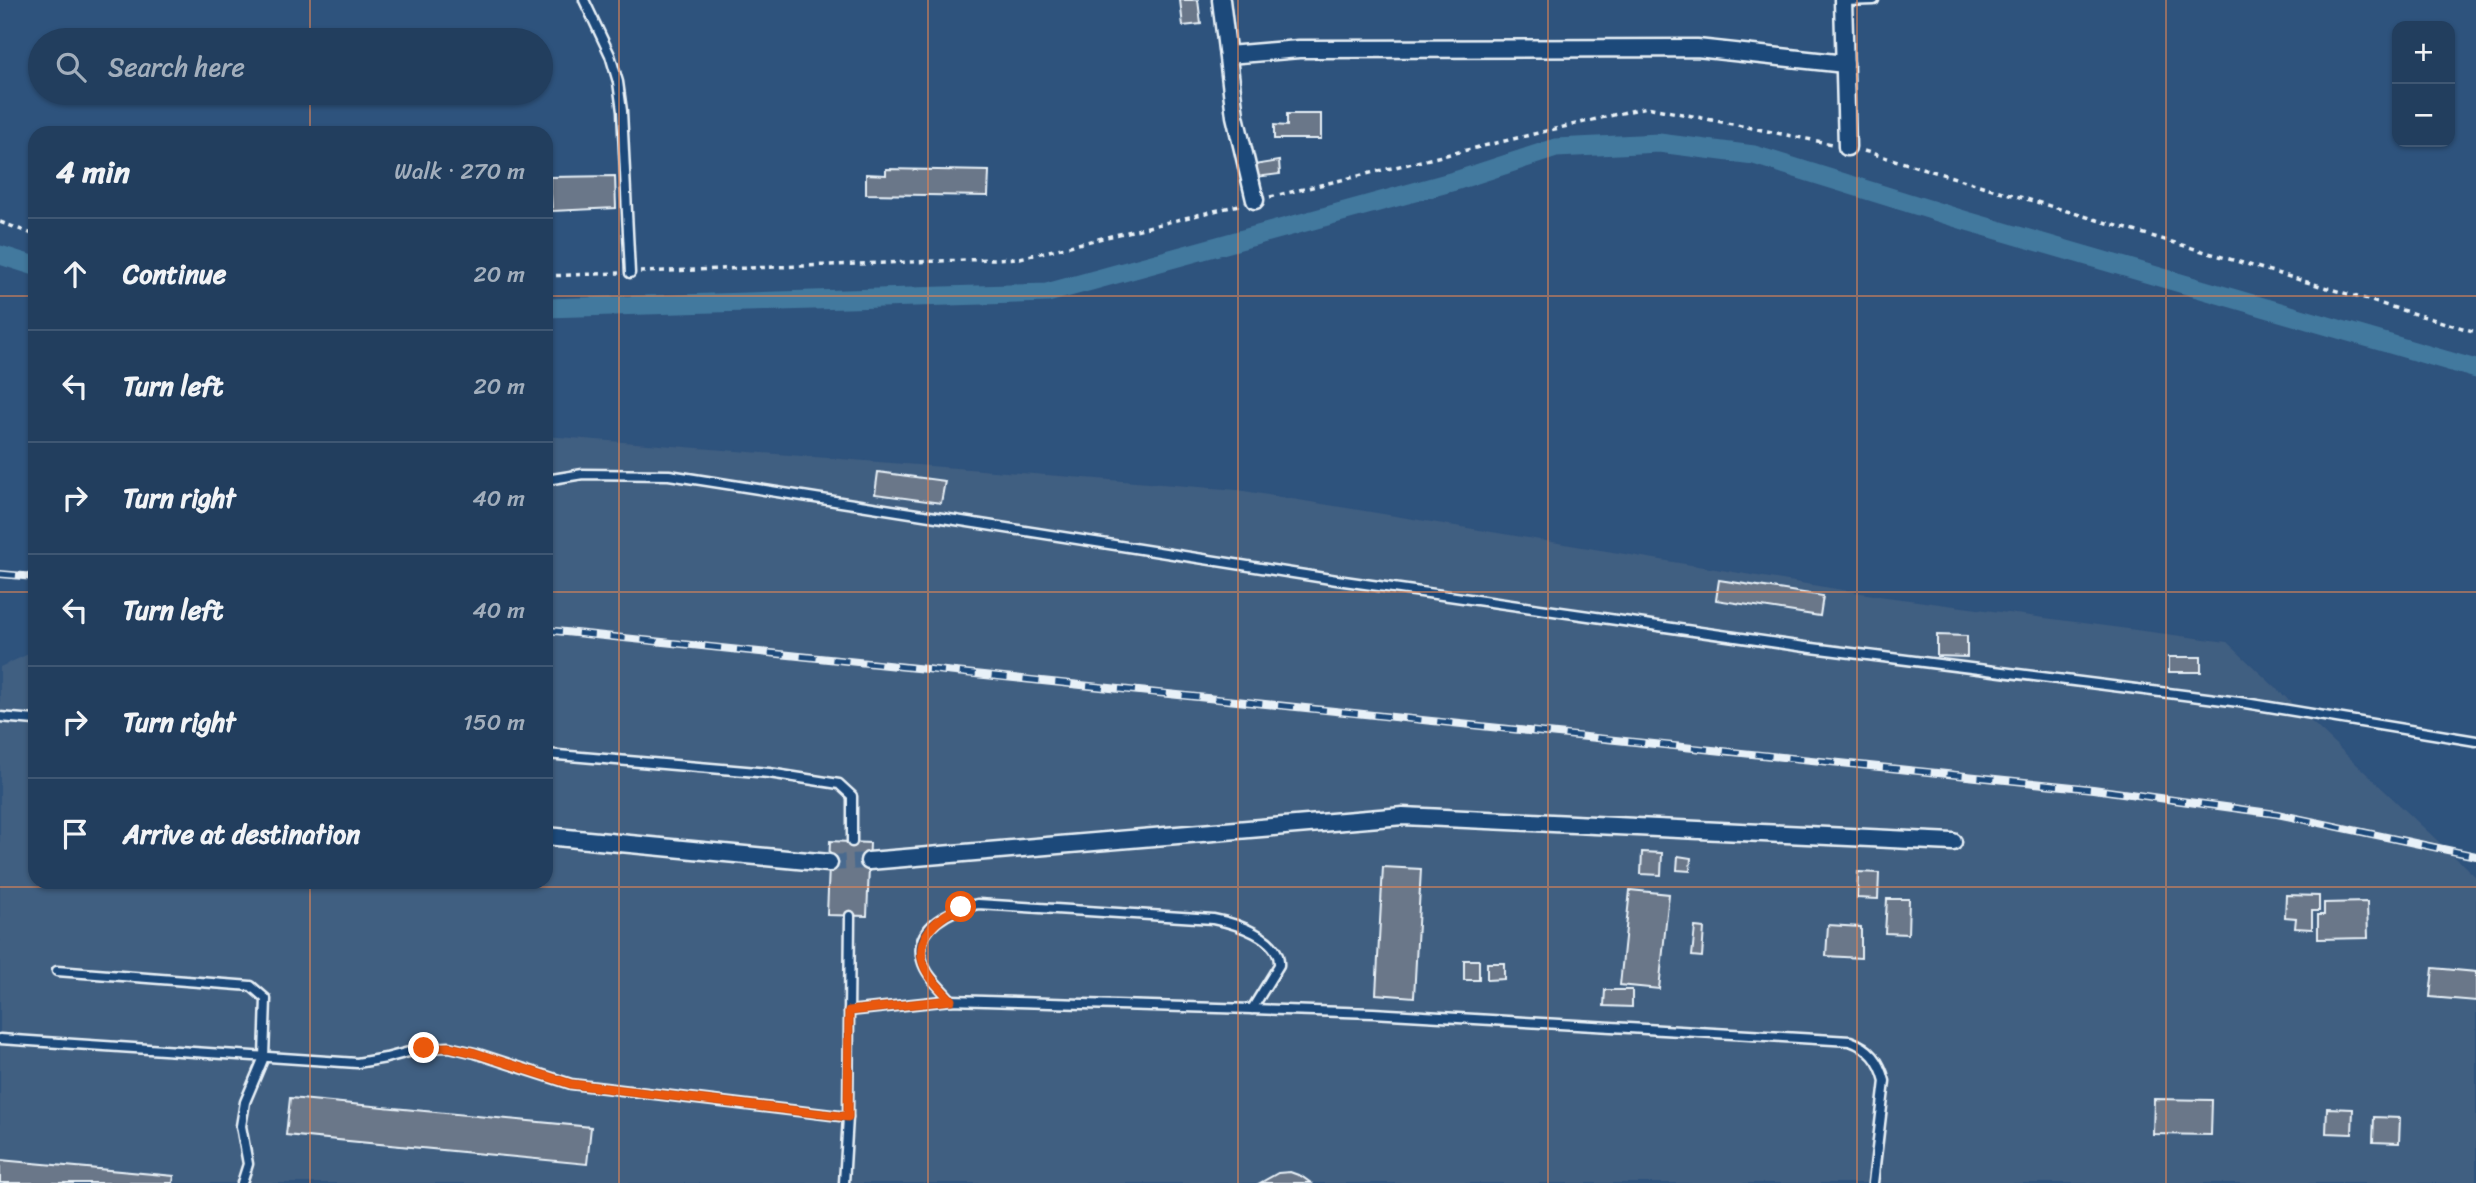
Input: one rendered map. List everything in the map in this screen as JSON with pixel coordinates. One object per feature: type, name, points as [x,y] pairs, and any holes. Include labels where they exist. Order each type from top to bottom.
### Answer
[{"type":"street","points":[[1221,0],[1235,116],[1255,201]]},
{"type":"street","points":[[1843,1],[1847,147]]},
{"type":"street","points":[[1228,55],[1298,49],[1698,48],[1845,64]]},
{"type":"street","points":[[869,861],[1403,816],[1953,842]]},
{"type":"street","points":[[553,837],[829,863]]},
{"type":"lane","points":[[584,0],[610,55],[618,82],[622,111],[630,273]]},
{"type":"lane","points":[[1843,1],[1874,0]]},
{"type":"lane","points":[[553,479],[583,474],[669,475],[1337,580],[1812,648],[2239,702],[2476,741]]},
{"type":"lane","points":[[0,717],[28,719]]},
{"type":"lane","points":[[553,755],[769,774],[839,784],[852,796],[852,842]]},
{"type":"lane","points":[[951,1000],[929,975],[921,958],[924,941],[932,926],[943,915],[961,907],[978,904],[1213,919],[1235,923],[1271,945],[1279,959],[1279,965],[1252,1009]]},
{"type":"lane","points":[[844,1183],[848,1117],[850,916]]},
{"type":"lane","points":[[57,971],[251,986],[266,999],[264,1057],[245,1102],[241,1126],[248,1164],[242,1183]]},
{"type":"lane","points":[[849,1011],[951,1000],[1252,1009],[1373,1013],[1850,1041],[1862,1045],[1872,1054],[1882,1066],[1885,1081],[1873,1183]]},
{"type":"lane","points":[[0,1039],[357,1063],[424,1048],[449,1047],[571,1084],[848,1117]]},
{"type":"path","points":[[553,276],[1020,258],[1647,107],[1847,147],[2476,332]]},
{"type":"path","points":[[0,222],[28,232]]},
{"type":"shaded area","points":[[553,437],[1238,490],[1879,596],[2227,642],[2476,877],[2476,1183],[0,1183],[0,667],[28,654],[28,889],[553,889]]},
{"type":"building","points":[[1180,0],[1198,0],[1201,24],[1183,26]]},
{"type":"building","points":[[1287,114],[1321,114],[1321,139],[1274,139],[1274,125],[1287,126]]},
{"type":"building","points":[[1279,161],[1280,174],[1256,177],[1254,165]]},
{"type":"building","points":[[886,169],[989,171],[988,196],[866,194],[866,174],[886,175]]},
{"type":"building","points":[[615,176],[616,208],[553,211],[553,177]]},
{"type":"building","points":[[878,472],[945,481],[941,503],[875,494]]},
{"type":"building","points":[[1719,580],[1823,596],[1820,616],[1716,600]]},
{"type":"building","points":[[1937,635],[1967,636],[1967,657],[1937,656]]},
{"type":"building","points":[[2169,657],[2201,657],[2201,672],[2169,672]]},
{"type":"building","points":[[830,841],[870,843],[867,916],[827,915]]},
{"type":"building","points":[[1642,852],[1662,853],[1661,875],[1641,874]]},
{"type":"building","points":[[1678,856],[1691,858],[1690,871],[1677,870]]},
{"type":"building","points":[[1383,867],[1421,869],[1414,997],[1376,994]]},
{"type":"building","points":[[1858,872],[1879,873],[1878,899],[1857,898]]},
{"type":"building","points":[[1630,890],[1669,894],[1659,989],[1620,985]]},
{"type":"building","points":[[2286,895],[2319,896],[2319,911],[2312,911],[2312,929],[2295,928],[2296,918],[2285,917]]},
{"type":"building","points":[[1887,899],[1909,899],[1908,934],[1885,933]]},
{"type":"building","points":[[2367,902],[2368,938],[2318,939],[2318,915],[2324,915],[2324,903]]},
{"type":"building","points":[[1828,925],[1861,927],[1861,958],[1826,956]]},
{"type":"building","points":[[1695,927],[1704,928],[1702,957],[1692,956]]},
{"type":"building","points":[[1464,960],[1479,960],[1479,980],[1464,980]]},
{"type":"building","points":[[1487,963],[1504,963],[1504,979],[1487,980]]},
{"type":"building","points":[[2433,968],[2476,972],[2476,1001],[2430,997]]},
{"type":"building","points":[[1605,990],[1632,990],[1632,1007],[1604,1006]]},
{"type":"building","points":[[290,1098],[591,1127],[587,1164],[286,1135]]},
{"type":"building","points":[[2154,1099],[2212,1100],[2211,1135],[2153,1134]]},
{"type":"building","points":[[2327,1108],[2353,1109],[2352,1134],[2326,1133]]},
{"type":"building","points":[[2374,1117],[2400,1118],[2399,1143],[2373,1142]]},
{"type":"building","points":[[0,1160],[174,1176],[173,1183],[0,1183]]},
{"type":"building","points":[[1290,1172],[1311,1183],[1260,1183],[1278,1173]]},
{"type":"waterway","points":[[553,308],[1047,293],[1458,180],[1556,148],[1659,143],[1754,155],[1967,221],[2476,369]]},
{"type":"waterway","points":[[0,255],[28,264]]},
{"type":"tunnel","points":[[829,863],[869,861]]},
{"type":"railway","points":[[0,574],[28,576]]},
{"type":"railway","points":[[553,631],[2093,789],[2277,814],[2476,856]]},
{"type":"route","points":[[424,1048],[449,1047],[475,1053],[571,1084],[848,1117],[849,1011],[951,1000],[929,975],[921,958],[924,941],[932,926],[943,915],[961,907]]}]
